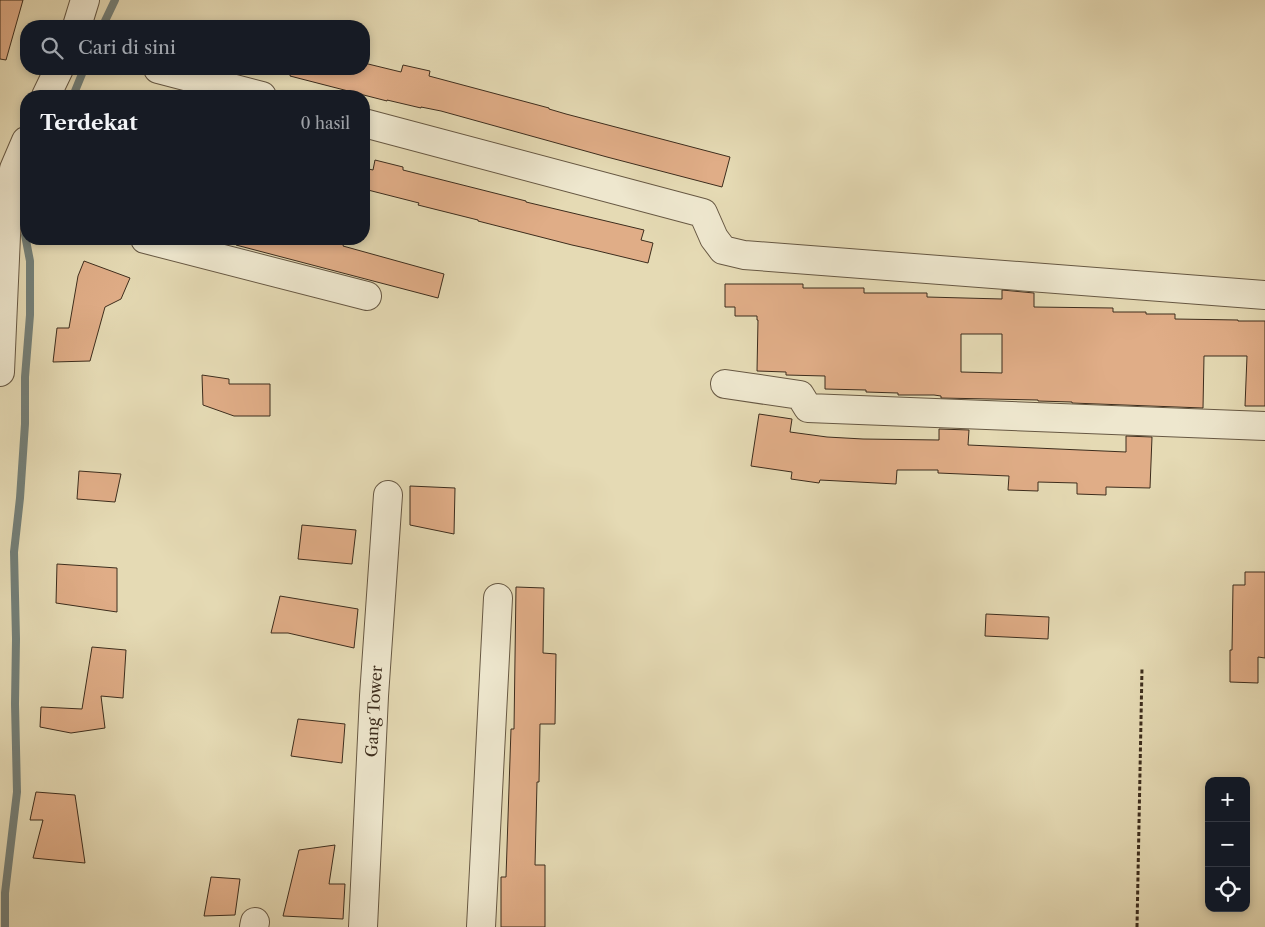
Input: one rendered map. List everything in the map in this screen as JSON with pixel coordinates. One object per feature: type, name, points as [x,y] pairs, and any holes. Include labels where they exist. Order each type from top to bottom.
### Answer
[{"type":"street","points":[[79,20],[85,0]]},
{"type":"street","points":[[49,90],[56,75]]},
{"type":"street","points":[[181,75],[239,90]]},
{"type":"street","points":[[370,125],[703,213],[714,238],[723,250],[744,255],[1265,295]]},
{"type":"street","points":[[0,372],[7,213],[17,206],[14,169],[20,155]]},
{"type":"street","points":[[168,245],[367,296]]},
{"type":"street","points":[[725,384],[800,395],[808,408],[1265,426]]},
{"type":"street","name":"Gang Tower","points":[[363,927],[374,696],[388,495]]},
{"type":"street","points":[[481,927],[498,598]]},
{"type":"path","points":[[1137,927],[1142,668]]},
{"type":"building","points":[[0,0],[23,0],[6,60],[0,59]]},
{"type":"building","points":[[370,64],[401,72],[403,65],[430,71],[429,76],[730,157],[722,187],[441,111],[370,97],[370,90],[344,90],[290,76],[370,75]]},
{"type":"building","points":[[375,160],[403,167],[403,170],[644,230],[641,240],[653,243],[648,263],[478,221],[370,191],[370,169],[373,170]]},
{"type":"building","points":[[236,245],[343,245],[444,274],[438,298]]},
{"type":"building","points":[[84,261],[130,278],[121,299],[105,307],[90,361],[53,362],[57,328],[69,328],[78,276]]},
{"type":"building","points":[[725,284],[803,284],[803,288],[864,288],[864,293],[927,293],[927,297],[1002,299],[1002,290],[1034,293],[1034,307],[1113,308],[1113,312],[1175,314],[1175,319],[1265,321],[1265,406],[1245,406],[1247,356],[1204,356],[1203,408],[1038,400],[941,398],[941,396],[934,395],[898,395],[898,393],[866,392],[866,390],[825,389],[825,376],[786,375],[786,372],[757,371],[757,316],[735,316],[735,307],[725,307]],"holes":[[[961,334],[1002,334],[1002,373],[961,372]]]},
{"type":"building","points":[[202,375],[229,379],[229,384],[270,384],[270,416],[234,416],[203,405]]},
{"type":"building","points":[[759,414],[792,419],[790,432],[827,437],[939,440],[939,429],[969,430],[968,445],[1126,452],[1126,436],[1152,437],[1150,488],[1106,487],[1106,495],[1077,494],[1077,483],[1038,482],[1038,491],[1008,490],[1009,476],[938,473],[938,470],[897,470],[896,484],[820,480],[819,483],[791,479],[792,472],[751,466]]},
{"type":"building","points":[[79,471],[121,474],[115,502],[77,499]]},
{"type":"building","points":[[410,486],[455,488],[454,534],[410,525]]},
{"type":"building","points":[[302,525],[356,530],[352,564],[298,559]]},
{"type":"building","points":[[57,564],[117,568],[117,612],[56,603]]},
{"type":"building","points":[[1245,572],[1265,572],[1265,658],[1258,657],[1258,683],[1230,682],[1233,585],[1245,585]]},
{"type":"building","points":[[516,587],[544,588],[543,653],[556,654],[555,724],[540,724],[539,782],[537,782],[535,865],[545,865],[545,927],[501,927],[501,877],[506,877],[511,729],[514,729]]},
{"type":"building","points":[[280,596],[358,609],[354,648],[288,633],[271,633]]},
{"type":"building","points":[[986,614],[1049,617],[1048,639],[985,636]]},
{"type":"building","points":[[92,647],[126,650],[123,698],[101,696],[105,728],[71,733],[40,727],[41,707],[82,709]]},
{"type":"building","points":[[298,719],[345,724],[342,763],[291,756]]},
{"type":"building","points":[[36,792],[75,795],[85,863],[33,858],[43,820],[30,820]]},
{"type":"building","points":[[335,845],[329,884],[345,884],[343,919],[283,916],[299,850]]},
{"type":"building","points":[[211,877],[240,879],[235,915],[204,916]]},
{"type":"waterway","points":[[105,20],[115,0]]},
{"type":"waterway","points":[[75,90],[82,75]]},
{"type":"waterway","points":[[5,927],[5,893],[17,792],[14,552],[25,424],[25,377],[30,315],[30,261],[27,245]]}]
